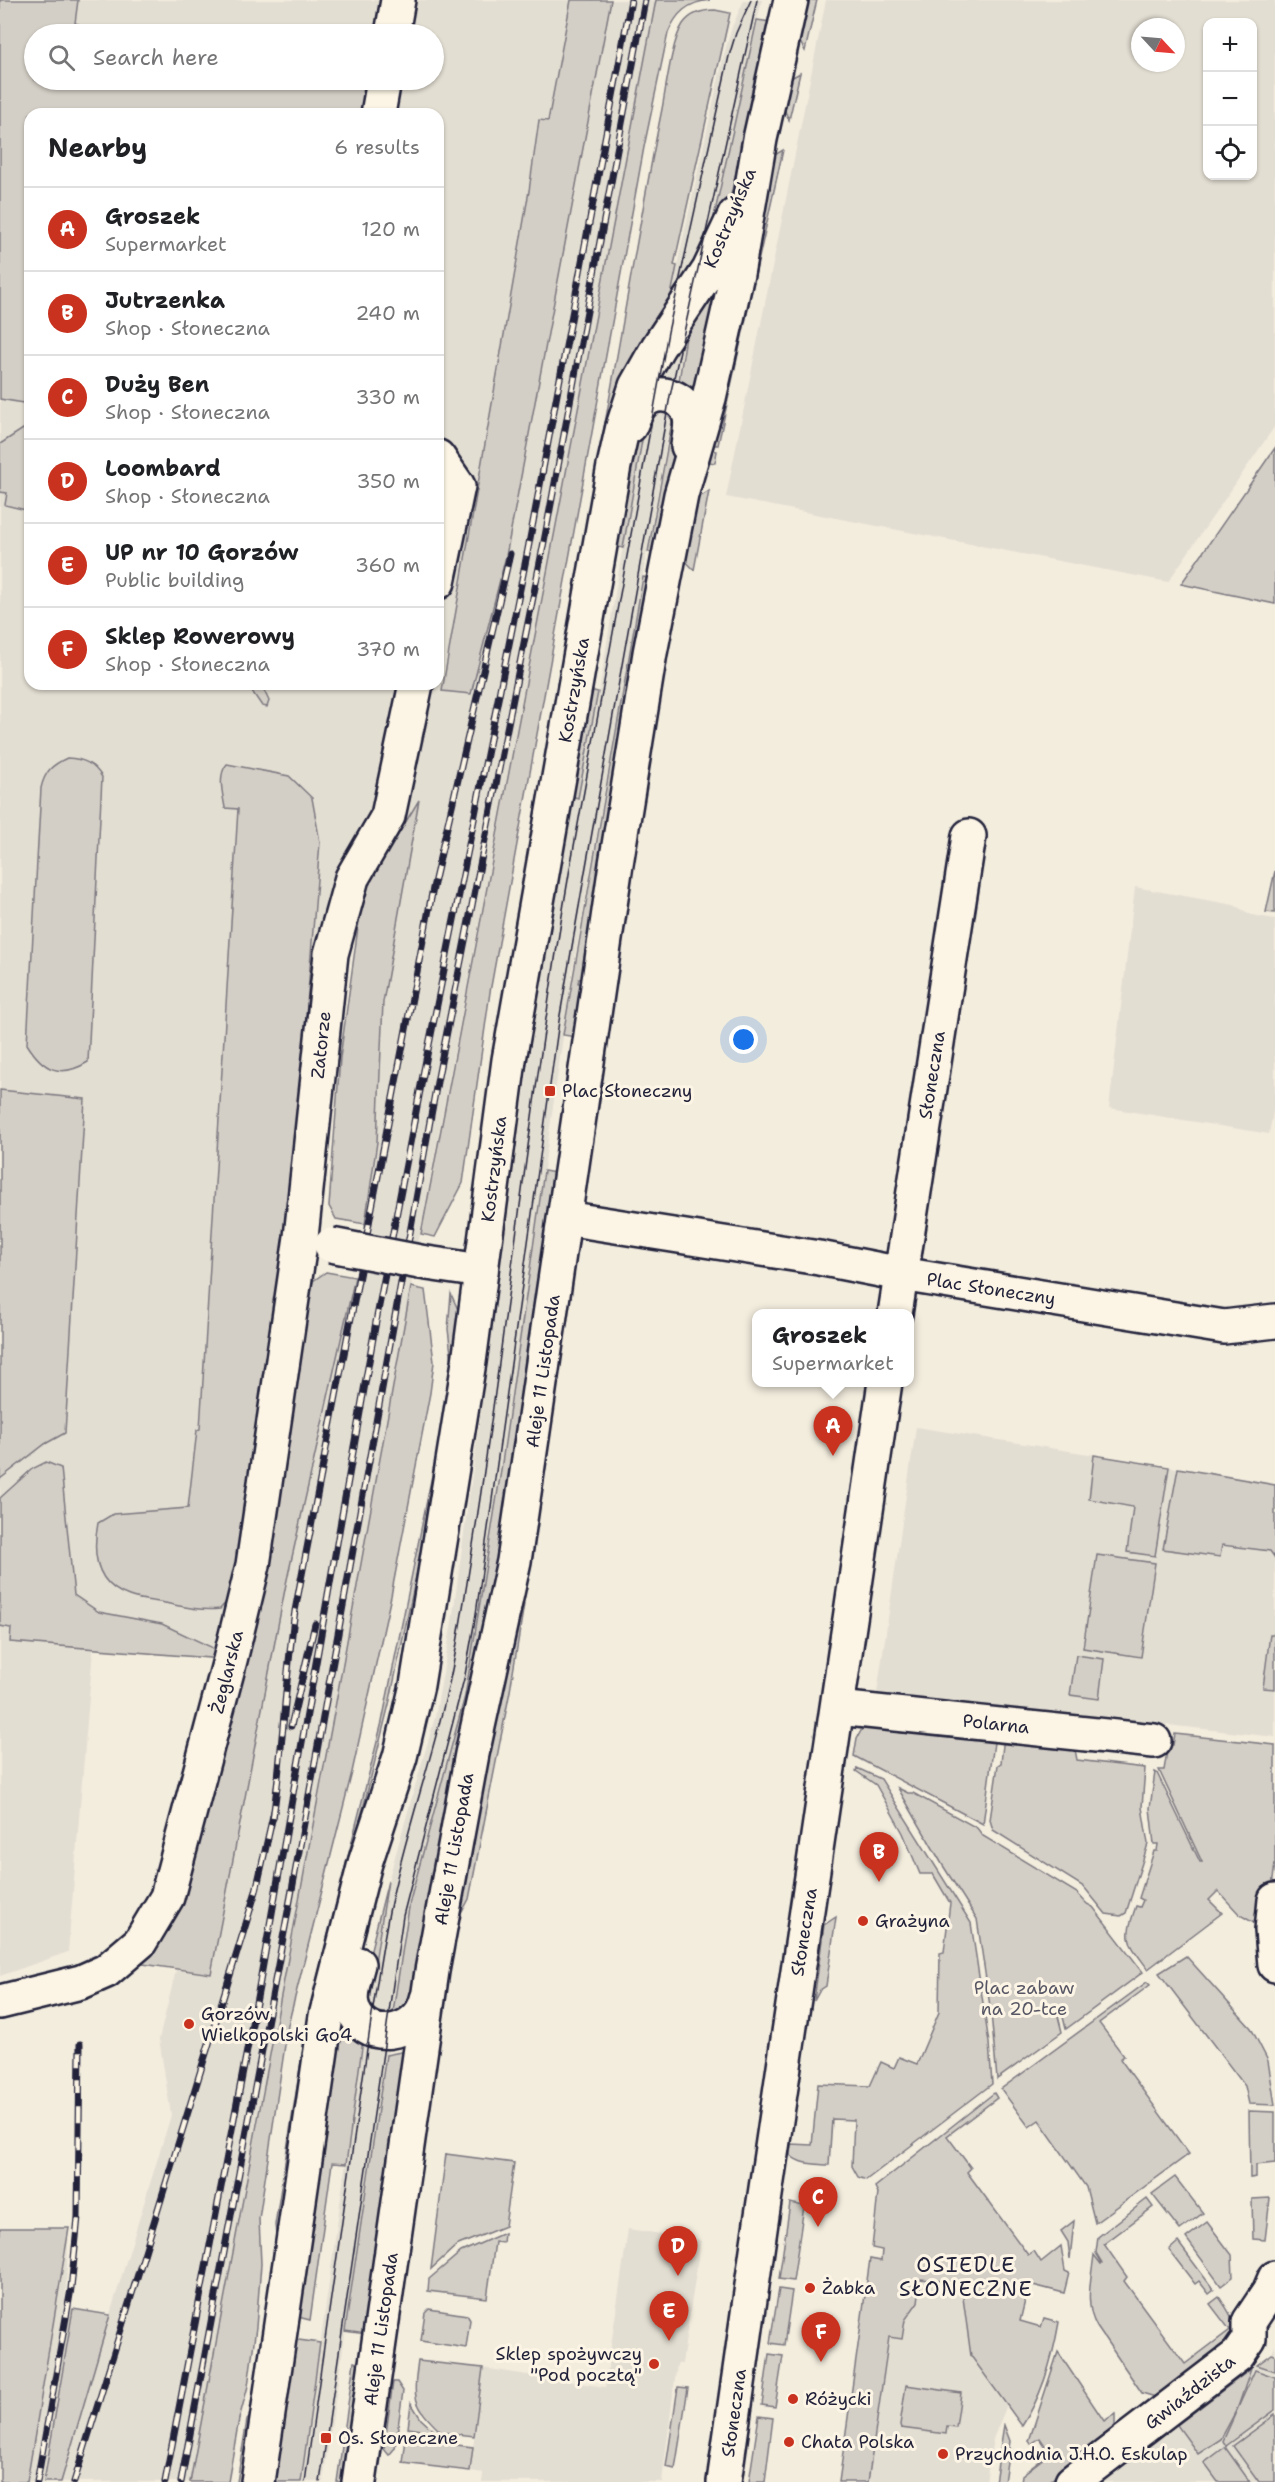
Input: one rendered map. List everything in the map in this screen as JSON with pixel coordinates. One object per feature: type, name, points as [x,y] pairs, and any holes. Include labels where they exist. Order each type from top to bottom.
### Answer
[{"type":"main road","points":[[394,24],[398,0]]},
{"type":"main road","name":"Kostrzyńska","points":[[481,1271],[516,1017],[614,466],[636,386],[658,347],[689,302],[725,238],[751,173],[791,0]]},
{"type":"main road","points":[[379,108],[382,90]]},
{"type":"main road","name":"Kostrzyńska","points":[[565,1218],[652,641],[681,495],[712,387],[736,273],[760,139]]},
{"type":"main road","points":[[614,466],[640,405],[656,395],[674,397],[687,408],[691,423],[681,495]]},
{"type":"main road","points":[[444,466],[458,486],[444,553]]},
{"type":"main road","name":"Zatorze","points":[[316,1241],[331,954],[352,878],[388,816],[415,690]]},
{"type":"main road","name":"Słoneczna","points":[[896,1309],[969,836]]},
{"type":"main road","name":"Plac Słoneczny","points":[[565,1218],[819,1258],[901,1274],[1224,1327],[1275,1320]]},
{"type":"main road","name":"Aleje 11 Listopada","points":[[359,2482],[427,2000],[472,1754],[514,1561],[565,1218]]},
{"type":"main road","points":[[258,2482],[326,2016],[365,1863],[400,1757],[417,1685],[470,1362],[481,1271],[420,1262],[316,1241]]},
{"type":"main road","name":"Żeglarska","points":[[0,2002],[81,1982],[106,1971],[140,1942],[167,1897],[253,1565],[316,1241]]},
{"type":"main road","name":"Słoneczna","points":[[724,2482],[762,2205],[884,1387]]},
{"type":"main road","name":"Polarna","points":[[838,1708],[1154,1741]]},
{"type":"main road","points":[[400,1757],[388,1845],[353,1984],[352,2006],[368,2026],[384,2032],[410,2026],[426,2006],[427,2000]]},
{"type":"main road","points":[[1275,1900],[1272,1930],[1275,1965]]},
{"type":"main road","name":"Gwiaździsta","points":[[1072,2482],[1238,2355],[1249,2339],[1249,2322],[1269,2292],[1275,2278]]},
{"type":"shaded area","points":[[0,0],[656,0],[429,1184],[323,1786],[261,2096],[190,2482],[27,2482],[69,2228],[65,2308],[110,2314],[171,2115],[159,2039],[176,1970],[211,1973],[286,1584],[365,1224],[377,1142],[382,1002],[419,802],[393,843],[365,877],[304,1011],[223,1659],[94,1638],[68,1952],[0,1976]]},
{"type":"shaded area","points":[[744,0],[762,0],[685,338],[573,967],[500,1477],[465,1696],[410,1901],[323,2482],[301,2482],[363,2040],[388,1881],[435,1717],[451,1628],[536,1008],[574,797],[578,797],[599,692],[622,551],[669,301],[724,54],[732,27]]},
{"type":"shaded area","points":[[826,0],[1275,0],[1275,426],[1168,582],[726,497]]},
{"type":"shaded area","points":[[1135,887],[1234,905],[1252,915],[1275,919],[1275,1102],[1269,1134],[1109,1108]]},
{"type":"shaded area","points":[[916,1427],[1261,1481],[1268,1547],[1275,1558],[1275,1737],[877,1693]]},
{"type":"shaded area","points":[[907,2221],[960,2271],[971,2356],[1007,2405],[993,2439],[986,2482],[868,2482]]},
{"type":"shaded area","points":[[628,2229],[701,2240],[682,2364],[677,2364],[662,2482],[482,2482],[483,2473],[470,2471],[483,2368],[605,2387]]},
{"type":"shaded area","points":[[1275,2346],[1275,2482],[1098,2482],[1272,2354]]},
{"type":"green space","points":[[0,0],[78,0],[75,23],[78,24],[24,24],[24,90],[365,90],[362,108],[24,108],[24,403],[0,399]]},
{"type":"green space","points":[[571,0],[611,0],[506,556],[471,694],[442,691],[529,191],[539,120],[548,121]]},
{"type":"green space","points":[[656,0],[710,0],[689,6],[679,14],[668,33],[644,147],[490,992],[463,1183],[435,1237],[421,1234]]},
{"type":"green space","points":[[806,0],[817,0],[805,51],[799,40]]},
{"type":"green space","points":[[715,10],[730,13],[674,265],[677,266],[670,300],[603,452],[600,451],[673,52],[679,31],[689,18],[697,13]]},
{"type":"green space","points":[[757,20],[771,22],[730,199],[704,262]]},
{"type":"green space","points":[[800,73],[789,120],[783,107],[789,79]]},
{"type":"green space","points":[[783,150],[751,294],[748,294],[747,299],[750,300],[718,445],[714,445],[713,450],[717,451],[715,463],[703,461],[773,156]]},
{"type":"green space","points":[[722,271],[696,392],[679,381],[688,324]]},
{"type":"green space","points":[[673,416],[680,432],[654,553],[648,552]]},
{"type":"green space","points":[[23,429],[24,510],[5,505],[7,493],[0,492],[0,444]]},
{"type":"green space","points":[[640,429],[640,434],[643,435],[623,548],[615,546],[631,461]]},
{"type":"green space","points":[[1275,448],[1275,604],[1181,584]]},
{"type":"green space","points":[[709,491],[694,570],[683,558],[694,501]]},
{"type":"green space","points":[[643,577],[649,578],[584,978],[579,979],[578,983],[584,984],[576,1037],[563,1035]]},
{"type":"green space","points":[[251,690],[264,690],[269,701],[267,707],[262,706]]},
{"type":"green space","points":[[590,690],[598,692],[578,798],[571,796]]},
{"type":"green space","points":[[67,758],[88,763],[102,777],[88,1062],[61,1071],[46,1066],[27,1044],[41,788],[50,769]]},
{"type":"green space","points":[[227,764],[289,776],[312,798],[320,842],[288,1243],[236,1591],[220,1609],[206,1609],[138,1598],[118,1591],[109,1584],[98,1566],[96,1534],[98,1523],[113,1514],[188,1508],[197,1430],[200,1429],[238,809],[225,808],[221,779]]},
{"type":"green space","points":[[419,800],[383,1002],[377,1142],[365,1224],[336,1219],[329,1206],[340,1058],[365,877],[393,843]]},
{"type":"green space","points":[[1275,871],[1275,913],[1266,912]]},
{"type":"green space","points":[[0,1090],[85,1099],[65,1433],[45,1444],[0,1479]]},
{"type":"green space","points":[[544,1171],[556,1173],[505,1528],[447,1795],[415,1982],[405,2005],[393,2012],[410,1901],[465,1696],[500,1477]]},
{"type":"green space","points":[[326,1272],[355,1277],[286,1584],[211,1974],[136,1963],[153,1947],[304,1293],[310,1294],[313,1281]]},
{"type":"green space","points":[[411,1287],[425,1290],[434,1362],[430,1393],[391,1596],[352,1772],[288,2025],[259,2219],[261,2264],[248,2386],[239,2419],[228,2482],[190,2482],[330,1736]]},
{"type":"green space","points":[[451,1294],[460,1314],[425,1534],[390,1700],[352,1854],[278,2251],[275,2225],[309,2011],[382,1722],[442,1426],[452,1362],[448,1329]]},
{"type":"green space","points":[[1094,1455],[1169,1467],[1155,1556],[1127,1552],[1133,1507],[1089,1499]]},
{"type":"green space","points":[[46,1462],[61,1468],[74,1595],[99,1612],[162,1624],[211,1647],[223,1659],[10,1642],[11,1628],[0,1626],[0,1498],[32,1469]]},
{"type":"green space","points":[[1178,1468],[1275,1485],[1275,1558],[1270,1551],[1222,1545],[1220,1557],[1163,1549]]},
{"type":"green space","points":[[1097,1555],[1155,1563],[1141,1657],[1083,1648]]},
{"type":"green space","points":[[520,1603],[524,1604],[510,1691],[469,1899],[455,1925],[473,1822]]},
{"type":"green space","points":[[1270,1634],[1275,1634],[1275,1689],[1263,1688]]},
{"type":"green space","points":[[1076,1655],[1104,1659],[1099,1699],[1070,1695]]},
{"type":"green space","points":[[866,1722],[995,1735],[983,1824],[854,1756],[857,1738]]},
{"type":"green space","points":[[1175,1734],[1275,1745],[1275,1864],[1266,1930],[1240,1915],[1218,1891],[1209,1900],[1222,1913],[1148,1969],[1131,1945],[1129,1933],[1136,1906],[1140,1907],[1143,1900],[1139,1898],[1154,1851],[1157,1851],[1158,1844],[1154,1844],[1150,1808],[1155,1772],[1202,1862],[1159,1770],[1164,1770],[1168,1745],[1173,1745]]},
{"type":"green space","points":[[1004,1736],[1074,1744],[1077,1760],[1145,1768],[1142,1807],[1148,1844],[1126,1913],[1121,1916],[1106,1914],[1084,1887],[993,1830],[990,1820]]},
{"type":"green space","points":[[857,1768],[881,1779],[971,1923],[989,2043],[992,2084],[866,2180],[858,2177],[852,2166],[854,2120],[832,2119],[829,2165],[798,2161],[790,2155],[791,2144],[812,2145],[818,2084],[870,2086],[881,2062],[894,2068],[899,2057],[917,2064],[939,2012],[940,1953],[944,1952],[950,1903],[933,1874],[920,1874],[903,1833],[876,1785],[856,1771]]},
{"type":"green space","name":"Plac zabaw na 20-tce","points":[[898,1788],[913,1793],[977,1828],[983,1836],[1077,1893],[1093,1907],[1143,1972],[1066,2029],[1060,2005],[1056,2008],[1062,2032],[997,2079],[991,2013],[977,1919]]},
{"type":"green space","points":[[388,1881],[368,2006],[362,1985]]},
{"type":"green space","points":[[836,1917],[826,1986],[820,1990],[814,2001],[824,1925]]},
{"type":"green space","points":[[1186,1956],[1251,2028],[1268,2061],[1275,2105],[1249,2104],[1245,2086],[1159,1973]]},
{"type":"green space","points":[[1147,1982],[1150,1985],[1099,2023],[1124,2056],[1120,2059],[1189,2154],[1095,2223],[1086,2187],[1039,2120],[1029,2127],[1001,2089]]},
{"type":"green space","points":[[341,2022],[363,2040],[346,2164],[332,2163],[310,2320],[294,2316]]},
{"type":"green space","points":[[406,2051],[366,2334],[345,2331],[386,2055]]},
{"type":"green space","points":[[994,2093],[997,2098],[947,2136],[971,2168],[967,2172],[1028,2255],[1034,2251],[1041,2262],[1061,2246],[1065,2271],[1069,2273],[1064,2293],[1029,2284],[1020,2321],[1041,2327],[1044,2318],[1059,2322],[1054,2349],[1041,2389],[1022,2426],[971,2356],[961,2283],[921,2279],[918,2302],[905,2320],[902,2339],[889,2337],[868,2482],[839,2482],[870,2259],[881,2261],[882,2250],[872,2248],[878,2193],[875,2187]]},
{"type":"green space","points":[[1249,2111],[1275,2112],[1275,2163],[1256,2165],[1256,2177],[1250,2178]]},
{"type":"green space","points":[[446,2154],[514,2163],[505,2226],[456,2246],[431,2269]]},
{"type":"green space","points":[[1175,2177],[1203,2213],[1180,2230],[1152,2194]]},
{"type":"green space","points":[[1270,2198],[1265,2240],[1253,2239],[1252,2199]]},
{"type":"green space","points":[[1147,2199],[1153,2207],[1104,2244],[1127,2277],[1124,2281],[1185,2364],[1230,2330],[1210,2304],[1219,2297],[1233,2323],[1231,2343],[1159,2398],[1142,2393],[1097,2327],[1090,2301],[1094,2255],[1102,2263],[1096,2253],[1098,2237]]},
{"type":"green space","points":[[790,2203],[804,2206],[793,2281],[779,2279]]},
{"type":"green space","points":[[1074,2221],[1070,2259],[1068,2242],[1061,2231]]},
{"type":"green space","points":[[1207,2222],[1232,2255],[1233,2277],[1221,2286],[1186,2238]]},
{"type":"green space","points":[[0,2228],[69,2228],[27,2482],[0,2482]]},
{"type":"green space","points":[[504,2233],[503,2243],[495,2242],[487,2298],[428,2291],[429,2279],[461,2252]]},
{"type":"green space","points":[[1178,2242],[1214,2290],[1209,2294],[1199,2281],[1195,2284],[1169,2250]]},
{"type":"green space","points":[[779,2289],[792,2291],[784,2345],[770,2343]]},
{"type":"green space","points":[[73,2309],[110,2315],[61,2482],[44,2482]]},
{"type":"green space","points":[[429,2309],[467,2315],[470,2320],[466,2348],[421,2341],[425,2313]]},
{"type":"green space","points":[[291,2339],[320,2343],[301,2482],[272,2482]]},
{"type":"green space","points":[[1058,2352],[1104,2421],[1115,2414],[1115,2427],[1109,2437],[1048,2482],[1021,2482],[1022,2475],[1050,2453],[1040,2438],[1031,2444],[1029,2441]]},
{"type":"green space","points":[[769,2354],[783,2356],[775,2407],[762,2405]]},
{"type":"green space","points":[[1272,2354],[1275,2355],[1275,2371],[1257,2365]]},
{"type":"green space","points":[[418,2361],[483,2368],[474,2436],[441,2432],[424,2414],[415,2393]]},
{"type":"green space","points":[[354,2362],[363,2364],[345,2482],[337,2482]]},
{"type":"green space","points":[[1251,2369],[1238,2407],[1221,2439],[1198,2454],[1177,2425]]},
{"type":"green space","points":[[1255,2370],[1275,2377],[1275,2410],[1226,2446],[1223,2441]]},
{"type":"green space","points":[[393,2382],[397,2382],[403,2391],[395,2448],[389,2455],[384,2449]]},
{"type":"green space","points":[[906,2385],[961,2393],[956,2427],[947,2426],[946,2434],[901,2428]]},
{"type":"green space","points":[[678,2387],[688,2388],[675,2469],[666,2467]]},
{"type":"green space","points":[[411,2403],[421,2419],[435,2432],[408,2428]]},
{"type":"green space","points":[[1275,2415],[1275,2482],[1259,2482],[1233,2446]]},
{"type":"green space","points":[[759,2416],[773,2418],[765,2482],[749,2482]]},
{"type":"green space","points":[[254,2418],[245,2482],[237,2482],[247,2420]]},
{"type":"green space","points":[[1004,2425],[1010,2441],[1004,2482],[995,2482]]},
{"type":"green space","points":[[406,2439],[473,2447],[470,2471],[403,2463]]},
{"type":"green space","points":[[1225,2447],[1250,2482],[1218,2482],[1204,2463]]},
{"type":"tram line","points":[[305,2482],[384,1939],[396,1879],[449,1683],[472,1552],[554,965],[570,868],[668,332],[729,56],[736,33],[751,0]]},
{"type":"tram line","points":[[320,2482],[403,1916],[465,1675],[476,1614],[559,1021],[585,872],[670,396],[757,0]]},
{"type":"railway","points":[[165,2482],[259,1987],[375,1327],[528,549],[631,0]]},
{"type":"railway","points":[[181,2482],[292,1890],[437,1082],[543,547],[645,0]]},
{"type":"railway","points":[[273,1818],[295,1611],[433,888],[510,554]]},
{"type":"railway","points":[[291,1726],[315,1624]]},
{"type":"railway","points":[[74,2482],[256,1891],[274,1811]]},
{"type":"railway","points":[[37,2482],[71,2289],[78,2217],[80,2044]]},
{"type":"place","name":"Plac Słoneczny","points":[[550,1091]]},
{"type":"place","name":"Groszek","points":[[833,1456]]},
{"type":"place","name":"Jutrzenka","points":[[879,1882]]},
{"type":"place","name":"Grażyna","points":[[863,1921]]},
{"type":"place","name":"Gorzów Wielkopolski Go4","points":[[189,2024]]},
{"type":"place","name":"Duży Ben","points":[[818,2227]]},
{"type":"place","name":"Loombard","points":[[678,2276]]},
{"type":"place","name":"Żabka","points":[[810,2288]]},
{"type":"place","name":"UP nr 10 Gorzów","points":[[669,2341]]},
{"type":"place","name":"Sklep Rowerowy","points":[[821,2362]]},
{"type":"place","name":"Sklep spożywczy \"Pod pocztą\"","points":[[654,2364]]},
{"type":"place","name":"Różycki","points":[[793,2399]]},
{"type":"place","name":"Os. Słoneczne","points":[[326,2438]]},
{"type":"place","name":"Chata Polska","points":[[789,2442]]},
{"type":"place","name":"Przychodnia J.H.O. Eskulap","points":[[943,2454]]},
{"type":"district","name":"OSIEDLE SŁONECZNE","points":[[966,2277]]}]
